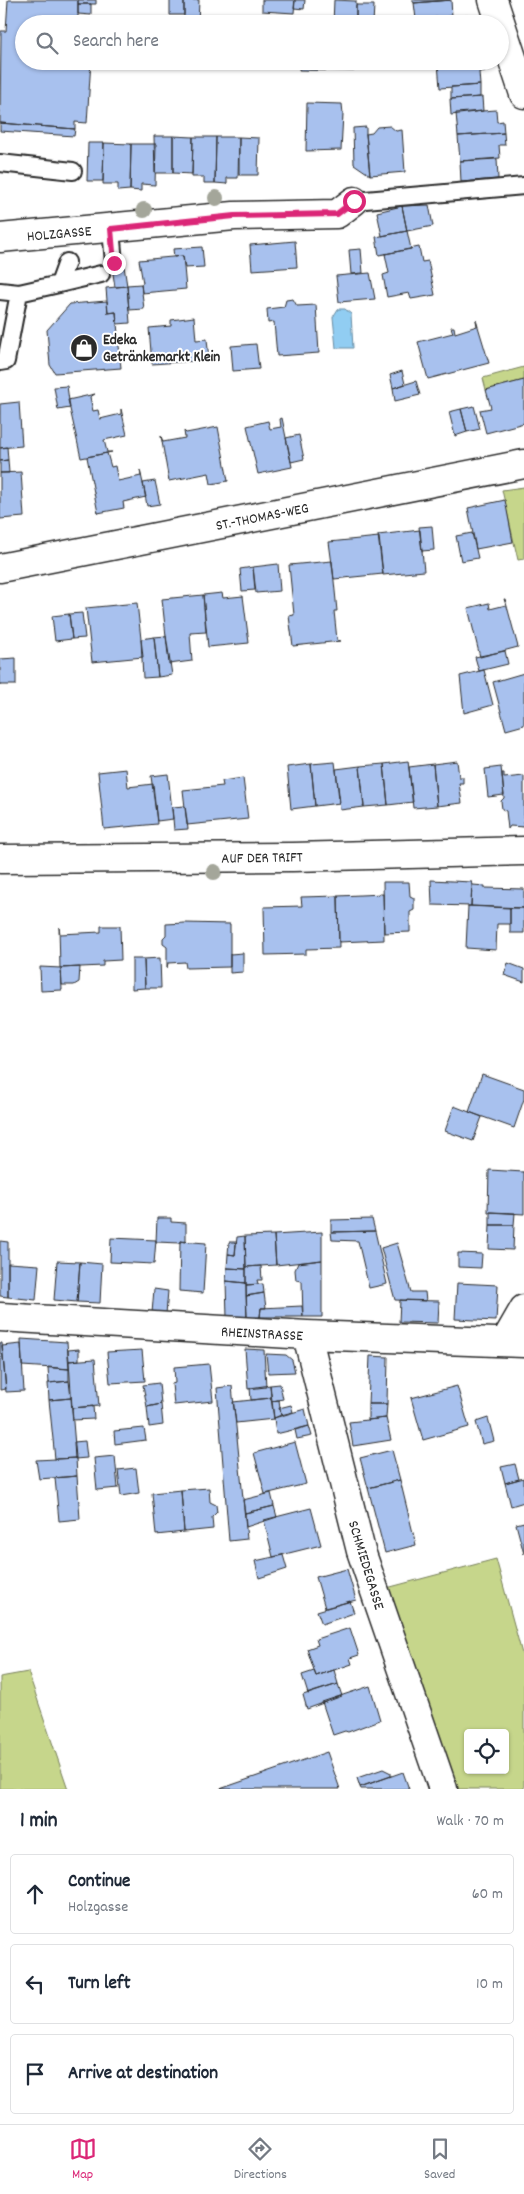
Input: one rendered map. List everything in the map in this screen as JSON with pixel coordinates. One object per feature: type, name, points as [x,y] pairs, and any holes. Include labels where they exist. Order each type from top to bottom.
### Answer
[{"type":"street","points":[[493,0],[498,15]]},
{"type":"street","points":[[509,49],[524,94]]},
{"type":"street","name":"HOLZGASSE","points":[[0,238],[234,216],[337,214],[354,201]]},
{"type":"street","name":"ST.-THOMAS-WEG","points":[[0,568],[524,464]]},
{"type":"street","name":"AUF DER TRIFT","points":[[0,859],[293,857],[524,851]]},
{"type":"street","points":[[515,1342],[524,1309]]},
{"type":"street","name":"RHEINSTRASSE","points":[[0,1317],[307,1336],[515,1342]]},
{"type":"street","name":"SCHMIEDEGASSE","points":[[307,1336],[360,1551],[442,1789]]},
{"type":"lane","points":[[0,163],[73,171]]},
{"type":"lane","points":[[354,201],[524,186]]},
{"type":"lane","points":[[111,229],[114,263]]},
{"type":"lane","points":[[59,284],[67,262]]},
{"type":"lane","points":[[0,291],[19,293],[101,274]]},
{"type":"lane","points":[[0,362],[6,361],[19,293]]},
{"type":"green space","points":[[524,367],[524,380],[486,390],[483,378]]},
{"type":"green space","points":[[524,487],[524,559],[518,560],[502,490]]},
{"type":"green space","points":[[496,1559],[524,1661],[524,1789],[452,1789],[383,1589]]},
{"type":"green space","points":[[28,1672],[68,1789],[0,1789],[0,1677]]},
{"type":"water","points":[[338,309],[345,309],[351,314],[353,348],[336,348],[333,317]]},
{"type":"building","points":[[8,0],[78,0],[78,15],[15,15],[15,70],[90,70],[87,123],[75,122],[75,129],[0,123],[1,31],[6,31]]},
{"type":"building","points":[[78,0],[96,0],[96,4],[78,4]]},
{"type":"building","points":[[170,0],[184,0],[184,15],[170,15]]},
{"type":"building","points":[[184,0],[199,0],[198,15],[184,15]]},
{"type":"building","points":[[262,0],[295,0],[294,13],[262,11]]},
{"type":"building","points":[[295,0],[305,0],[304,9],[294,8]]},
{"type":"building","points":[[334,0],[356,1],[356,15],[333,15]]},
{"type":"building","points":[[412,0],[450,0],[414,3]]},
{"type":"building","points":[[451,0],[452,15],[416,15],[414,3]]},
{"type":"building","points":[[78,4],[91,4],[91,15],[78,14]]},
{"type":"building","points":[[356,5],[374,5],[373,15],[356,15]]},
{"type":"building","points":[[299,70],[354,70],[354,71]]},
{"type":"building","points":[[439,70],[485,70],[479,72],[480,85],[440,88]]},
{"type":"building","points":[[480,85],[480,97],[451,99],[451,87]]},
{"type":"building","points":[[482,97],[483,111],[451,115],[450,99]]},
{"type":"building","points":[[307,103],[342,104],[341,150],[306,151]]},
{"type":"building","points":[[496,110],[497,122],[503,121],[504,133],[458,136],[456,113]]},
{"type":"building","points":[[0,123],[75,129],[74,136],[0,131]]},
{"type":"building","points":[[390,126],[396,131],[402,130],[405,172],[370,175],[366,134],[372,133],[377,127]]},
{"type":"building","points":[[366,127],[370,175],[354,164],[353,128]]},
{"type":"building","points":[[504,133],[505,145],[499,145],[500,158],[460,161],[458,136]]},
{"type":"building","points":[[154,136],[173,136],[173,173],[155,173]]},
{"type":"building","points":[[173,136],[193,137],[192,174],[173,173]]},
{"type":"building","points":[[193,137],[216,137],[215,183],[204,183],[204,177],[192,177]]},
{"type":"building","points":[[216,137],[239,137],[238,178],[227,178],[227,184],[215,183]]},
{"type":"building","points":[[239,137],[259,138],[258,175],[239,175]]},
{"type":"building","points":[[88,143],[104,143],[103,181],[87,181]]},
{"type":"building","points":[[104,143],[131,144],[130,190],[118,191],[118,184],[103,184]]},
{"type":"building","points":[[131,144],[156,144],[155,185],[141,184],[141,191],[130,190]]},
{"type":"building","points":[[497,159],[498,179],[461,182],[460,161]]},
{"type":"building","points":[[429,205],[433,226],[407,231],[402,206]]},
{"type":"building","points":[[402,206],[407,231],[382,236],[377,212]]},
{"type":"building","points":[[407,231],[411,249],[379,255],[376,237]]},
{"type":"building","points":[[295,241],[297,267],[252,270],[250,245]]},
{"type":"building","points":[[202,247],[204,267],[185,268],[183,256],[174,257],[173,249]]},
{"type":"building","points":[[419,247],[422,262],[428,261],[435,295],[411,299],[409,293],[387,297],[383,275],[389,273],[385,254]]},
{"type":"building","points":[[361,249],[363,273],[351,274],[349,250]]},
{"type":"building","points":[[183,256],[186,289],[142,293],[141,284],[143,283],[139,260]]},
{"type":"building","points":[[124,266],[127,286],[115,287],[112,267]]},
{"type":"building","points":[[370,273],[375,299],[339,302],[336,276]]},
{"type":"building","points":[[141,284],[144,309],[129,310],[127,285]]},
{"type":"building","points":[[127,286],[130,323],[117,324],[116,312],[108,313],[106,288]]},
{"type":"building","points":[[293,299],[297,306],[316,305],[319,353],[277,356],[274,322],[268,323],[267,309],[284,307],[286,300]]},
{"type":"building","name":"Edeka Getränkemarkt Klein","points":[[107,301],[108,313],[116,312],[121,368],[55,373],[50,365],[47,330],[70,304]]},
{"type":"building","points":[[194,317],[196,340],[207,339],[209,360],[152,364],[149,328],[171,326],[171,320]]},
{"type":"building","points":[[476,320],[489,363],[428,379],[418,342],[453,333],[451,327],[454,327],[455,333],[477,326]]},
{"type":"building","points":[[256,344],[259,369],[233,371],[231,346]]},
{"type":"building","points":[[402,371],[405,384],[393,388],[390,375]]},
{"type":"building","points":[[524,380],[524,423],[486,433],[480,410],[491,408],[486,390]]},
{"type":"building","points":[[416,381],[420,395],[395,401],[393,388]]},
{"type":"building","points":[[67,386],[70,408],[58,410],[54,387]]},
{"type":"building","points":[[95,394],[90,397],[93,411],[98,410],[100,419],[121,414],[121,409],[127,435],[104,440],[107,452],[112,452],[81,458],[68,400]]},
{"type":"building","points":[[19,402],[22,446],[0,448],[0,404]]},
{"type":"building","points":[[474,406],[480,429],[467,432],[461,409]]},
{"type":"building","points":[[461,409],[467,432],[455,436],[449,412]]},
{"type":"building","points":[[282,418],[292,467],[258,474],[247,426],[268,421],[270,429],[281,427],[280,419]]},
{"type":"building","points":[[218,427],[228,481],[211,484],[209,473],[169,481],[161,436],[163,442],[185,438],[184,431],[186,433]]},
{"type":"building","points":[[299,435],[304,459],[291,462],[286,438]]},
{"type":"building","points":[[7,447],[8,460],[0,461],[0,448]]},
{"type":"building","points":[[107,453],[111,467],[115,466],[118,481],[141,476],[140,470],[146,497],[123,502],[124,508],[98,513],[87,457]]},
{"type":"building","points":[[8,460],[9,473],[0,473],[0,461]]},
{"type":"building","points":[[21,472],[24,517],[0,519],[0,473]]},
{"type":"building","points":[[155,481],[160,504],[147,506],[143,483]]},
{"type":"building","points":[[505,500],[513,542],[476,549],[468,508]]},
{"type":"building","points":[[432,526],[434,550],[422,551],[419,527]]},
{"type":"building","points":[[420,530],[424,571],[383,575],[378,535]]},
{"type":"building","points":[[472,533],[478,558],[461,561],[456,536]]},
{"type":"building","points":[[379,537],[383,574],[334,579],[329,542]]},
{"type":"building","points":[[332,561],[337,611],[334,611],[337,640],[341,641],[293,646],[289,616],[294,615],[289,565]]},
{"type":"building","points":[[278,564],[280,591],[256,593],[253,567]]},
{"type":"building","points":[[253,567],[255,590],[242,591],[240,569]]},
{"type":"building","points":[[222,593],[223,598],[243,596],[249,643],[208,647],[203,595]]},
{"type":"building","points":[[203,595],[206,632],[190,633],[192,661],[169,664],[162,599]]},
{"type":"building","points":[[505,599],[518,647],[480,657],[468,608],[489,603],[490,609],[506,605]]},
{"type":"building","points":[[137,603],[143,657],[92,662],[86,608]]},
{"type":"building","points":[[82,613],[85,638],[72,639],[69,614]]},
{"type":"building","points":[[69,614],[72,639],[55,641],[52,616]]},
{"type":"building","points":[[166,636],[172,675],[158,677],[154,637]]},
{"type":"building","points":[[154,637],[158,677],[143,678],[141,639]]},
{"type":"building","points":[[505,651],[508,664],[479,671],[475,657]]},
{"type":"building","points":[[16,658],[16,685],[0,685],[0,659]]},
{"type":"building","points":[[484,670],[493,705],[464,713],[460,676]]},
{"type":"building","points":[[524,673],[524,725],[506,730],[493,682]]},
{"type":"building","points":[[408,761],[413,802],[388,805],[384,764]]},
{"type":"building","points":[[457,761],[459,777],[463,777],[463,783],[459,783],[462,803],[437,806],[433,764]]},
{"type":"building","points":[[335,762],[340,803],[315,806],[311,764]]},
{"type":"building","points":[[311,764],[315,806],[291,809],[287,767]]},
{"type":"building","points":[[384,764],[388,805],[364,807],[360,766]]},
{"type":"building","points":[[433,764],[437,806],[413,808],[409,767]]},
{"type":"building","points":[[360,766],[364,807],[340,810],[336,769]]},
{"type":"building","points":[[501,767],[504,795],[488,797],[485,769]]},
{"type":"building","points":[[126,769],[128,787],[153,784],[157,824],[104,829],[98,772]]},
{"type":"building","points":[[502,773],[504,773],[504,778],[524,776],[524,827],[510,826],[508,829],[506,811],[502,809],[501,801],[504,798]]},
{"type":"building","points":[[168,774],[173,819],[157,821],[151,776]]},
{"type":"building","points":[[243,778],[248,819],[187,825],[183,790],[223,786],[222,781]]},
{"type":"building","points":[[185,806],[188,829],[174,830],[172,807]]},
{"type":"building","points":[[431,880],[472,882],[471,906],[432,905]]},
{"type":"building","points":[[383,882],[409,882],[410,896],[414,898],[414,910],[410,912],[410,932],[384,933]]},
{"type":"building","points":[[472,882],[473,885],[485,886],[485,888],[524,889],[524,908],[471,906]]},
{"type":"building","points":[[383,894],[384,940],[339,942],[338,896]]},
{"type":"building","points":[[338,896],[339,948],[306,949],[306,954],[265,955],[264,907],[302,906],[301,897]]},
{"type":"building","points":[[468,906],[510,908],[510,924],[497,924],[496,950],[466,948]]},
{"type":"building","points":[[510,908],[524,908],[524,933],[510,933]]},
{"type":"building","points":[[166,924],[230,924],[230,967],[186,968],[185,962],[168,963],[167,968],[167,947],[163,944],[163,938],[166,935]]},
{"type":"building","points":[[101,926],[120,926],[121,960],[103,961],[103,966],[60,968],[59,927],[60,934],[101,932]]},
{"type":"building","points":[[243,953],[243,972],[230,973],[230,954]]},
{"type":"building","points":[[160,958],[161,988],[145,988],[144,959]]},
{"type":"building","points":[[132,959],[144,959],[145,988],[132,989]]},
{"type":"building","points":[[508,963],[524,969],[524,982],[504,975]]},
{"type":"building","points":[[40,967],[61,968],[62,990],[41,991]]},
{"type":"building","points":[[80,967],[79,982],[74,985],[62,985],[61,968]]},
{"type":"building","points":[[482,1074],[524,1089],[524,1099],[514,1128],[469,1112]]},
{"type":"building","points":[[454,1106],[482,1117],[473,1141],[445,1131]]},
{"type":"building","points":[[489,1170],[524,1172],[524,1214],[488,1212]]},
{"type":"building","points":[[490,1212],[515,1213],[514,1225],[490,1225]]},
{"type":"building","points":[[157,1218],[171,1218],[171,1222],[186,1223],[186,1242],[156,1242]]},
{"type":"building","points":[[372,1219],[375,1231],[331,1232],[331,1220]]},
{"type":"building","points":[[490,1225],[514,1225],[513,1250],[489,1249]]},
{"type":"building","points":[[375,1231],[387,1284],[369,1288],[358,1241],[332,1240],[331,1232]]},
{"type":"building","points":[[322,1232],[322,1260],[276,1265],[274,1235]]},
{"type":"building","points":[[274,1235],[276,1265],[246,1267],[245,1236]]},
{"type":"building","points":[[245,1236],[246,1269],[227,1268],[228,1254],[235,1255],[237,1237]]},
{"type":"building","points":[[111,1238],[156,1240],[154,1264],[110,1262]]},
{"type":"building","points":[[0,1241],[8,1242],[8,1297],[0,1296]]},
{"type":"building","points":[[180,1241],[206,1243],[203,1293],[179,1291]]},
{"type":"building","points":[[229,1242],[236,1242],[235,1255],[228,1254]]},
{"type":"building","points":[[397,1243],[411,1292],[425,1292],[426,1301],[395,1300],[381,1248]]},
{"type":"building","points":[[458,1253],[482,1254],[481,1268],[458,1267]]},
{"type":"building","points":[[322,1260],[322,1317],[303,1317],[302,1281],[296,1280],[295,1270],[298,1263]]},
{"type":"building","points":[[57,1261],[80,1262],[77,1302],[54,1300]]},
{"type":"building","points":[[80,1262],[102,1264],[100,1303],[77,1302]]},
{"type":"building","points":[[8,1263],[39,1265],[36,1300],[8,1297]]},
{"type":"building","points":[[261,1266],[262,1280],[257,1280],[258,1284],[246,1285],[246,1267]]},
{"type":"building","points":[[227,1268],[246,1269],[246,1283],[226,1281]]},
{"type":"building","points":[[226,1281],[246,1283],[247,1318],[227,1318]]},
{"type":"building","points":[[457,1283],[498,1285],[496,1321],[455,1319]]},
{"type":"building","points":[[263,1284],[264,1293],[246,1296],[246,1285]]},
{"type":"building","points":[[154,1289],[168,1291],[166,1314],[152,1313]]},
{"type":"building","points":[[264,1293],[266,1308],[261,1308],[260,1317],[247,1318],[246,1296]]},
{"type":"building","points":[[400,1300],[439,1301],[438,1323],[399,1322]]},
{"type":"building","points":[[302,1306],[303,1317],[260,1317],[261,1308]]},
{"type":"building","points":[[21,1339],[67,1342],[69,1369],[22,1366]]},
{"type":"building","points":[[0,1343],[2,1343],[6,1389],[0,1390]]},
{"type":"building","points":[[21,1344],[24,1391],[6,1392],[2,1346]]},
{"type":"building","points":[[79,1349],[79,1360],[69,1361],[68,1350]]},
{"type":"building","points":[[245,1349],[264,1350],[266,1387],[248,1389]]},
{"type":"building","points":[[142,1350],[145,1381],[110,1383],[107,1352]]},
{"type":"building","points":[[266,1354],[286,1355],[292,1360],[295,1372],[268,1373]]},
{"type":"building","points":[[370,1356],[388,1357],[387,1404],[368,1404]]},
{"type":"building","points":[[95,1359],[99,1406],[72,1408],[69,1361]]},
{"type":"building","points":[[209,1364],[213,1401],[174,1405],[172,1384],[175,1383],[174,1367]]},
{"type":"building","points":[[48,1367],[69,1369],[69,1381],[49,1383]]},
{"type":"building","points":[[69,1381],[71,1398],[49,1400],[48,1383]]},
{"type":"building","points":[[159,1383],[161,1404],[147,1407],[143,1385]]},
{"type":"building","points":[[280,1384],[283,1399],[272,1401],[270,1385]]},
{"type":"building","points":[[270,1385],[271,1398],[251,1400],[250,1388]]},
{"type":"building","points":[[232,1386],[247,1539],[229,1541],[217,1388]]},
{"type":"building","points":[[457,1386],[469,1427],[423,1440],[411,1398]]},
{"type":"building","points":[[71,1398],[76,1458],[55,1459],[49,1400]]},
{"type":"building","points":[[271,1398],[274,1419],[236,1423],[233,1402]]},
{"type":"building","points":[[279,1400],[281,1415],[274,1418],[272,1401]]},
{"type":"building","points":[[161,1404],[163,1425],[149,1427],[147,1407]]},
{"type":"building","points":[[368,1404],[387,1404],[386,1418],[368,1420]]},
{"type":"building","points":[[291,1405],[293,1412],[281,1415],[279,1408]]},
{"type":"building","points":[[93,1406],[94,1419],[73,1420],[72,1408]]},
{"type":"building","points":[[305,1409],[309,1426],[276,1434],[274,1418]]},
{"type":"building","points":[[386,1418],[391,1440],[353,1446],[349,1422]]},
{"type":"building","points":[[488,1418],[494,1441],[482,1444],[476,1422]]},
{"type":"building","points":[[309,1426],[312,1436],[297,1439],[295,1430]]},
{"type":"building","points":[[144,1428],[146,1440],[115,1444],[114,1431]]},
{"type":"building","points":[[85,1441],[87,1458],[75,1459],[74,1442]]},
{"type":"building","points":[[295,1442],[306,1484],[265,1494],[254,1453]]},
{"type":"building","points":[[392,1450],[400,1480],[368,1488],[360,1458]]},
{"type":"building","points":[[115,1456],[118,1488],[97,1490],[94,1458]]},
{"type":"building","points":[[76,1458],[77,1476],[39,1479],[36,1460]]},
{"type":"building","points":[[515,1464],[519,1479],[505,1483],[501,1467]]},
{"type":"building","points":[[136,1468],[139,1493],[121,1496],[118,1470]]},
{"type":"building","points":[[77,1476],[80,1519],[59,1521],[55,1478]]},
{"type":"building","points":[[524,1478],[524,1502],[511,1506],[505,1483]]},
{"type":"building","points":[[400,1480],[416,1545],[385,1553],[368,1488]]},
{"type":"building","points":[[209,1488],[210,1502],[216,1505],[217,1512],[212,1517],[213,1529],[184,1532],[181,1490]]},
{"type":"building","points":[[181,1490],[184,1532],[156,1535],[152,1493]]},
{"type":"building","points":[[271,1493],[274,1506],[245,1513],[243,1500]]},
{"type":"building","points":[[274,1506],[277,1517],[246,1527],[245,1513]]},
{"type":"building","points":[[311,1508],[321,1545],[273,1557],[264,1520]]},
{"type":"building","points":[[524,1522],[524,1554],[516,1524]]},
{"type":"building","points":[[283,1555],[287,1569],[259,1578],[255,1561]]},
{"type":"building","points":[[347,1569],[356,1600],[325,1608],[316,1577]]},
{"type":"building","points":[[350,1601],[354,1613],[322,1624],[317,1611]]},
{"type":"building","points":[[350,1628],[359,1655],[350,1658],[352,1664],[316,1676],[307,1649],[318,1645],[316,1639]]},
{"type":"building","points":[[334,1670],[338,1684],[308,1694],[302,1675],[314,1671],[316,1676]]},
{"type":"building","points":[[338,1684],[342,1696],[307,1709],[303,1695]]},
{"type":"building","points":[[370,1686],[380,1720],[348,1732],[345,1731],[333,1735],[322,1702]]},
{"type":"building","points":[[327,1752],[340,1789],[220,1789]]},
{"type":"building","points":[[383,1769],[391,1773],[391,1776],[360,1787],[357,1778]]},
{"type":"building","points":[[403,1772],[409,1789],[361,1789],[360,1787]]},
{"type":"place","name":"Edeka Getränkemarkt Klein","points":[[84,348]]},
{"type":"route","points":[[114,263],[111,229],[234,216],[337,214],[354,201]]}]
